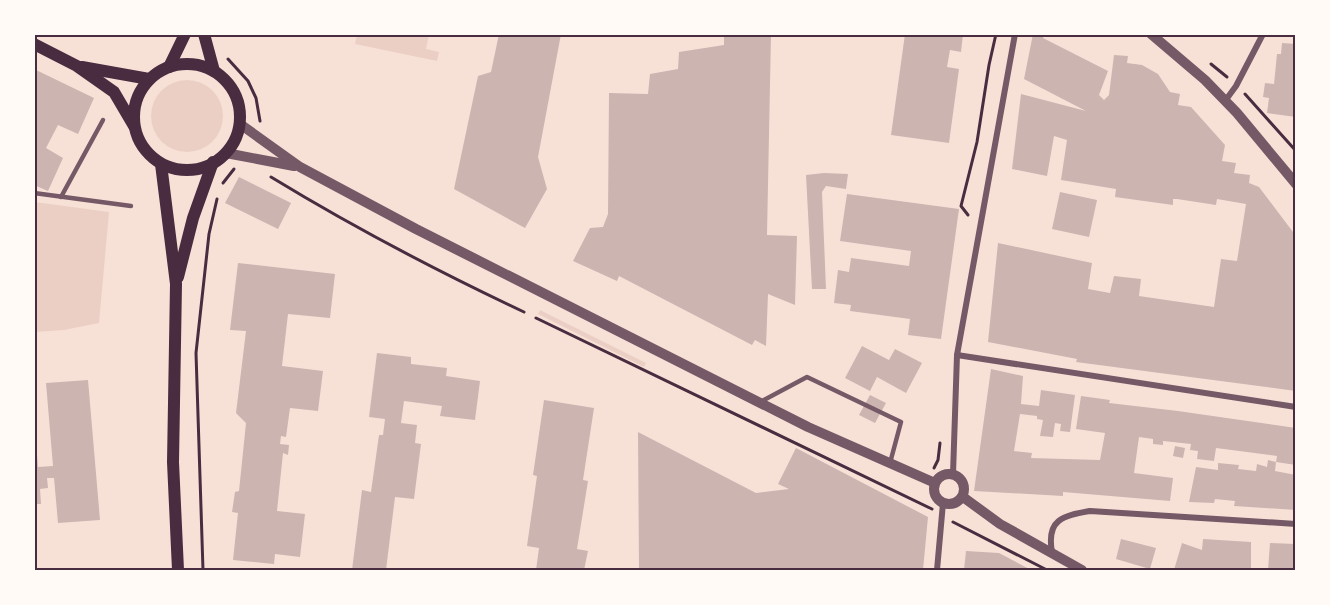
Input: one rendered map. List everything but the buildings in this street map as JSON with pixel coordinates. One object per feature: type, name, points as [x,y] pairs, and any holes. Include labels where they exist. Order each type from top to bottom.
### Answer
[{"type":"main road","points":[[169,67],[185,34]]},
{"type":"main road","points":[[204,34],[214,71]]},
{"type":"main road","points":[[34,44],[77,66],[114,92],[141,144],[161,164],[184,170],[200,168],[226,153],[235,140],[240,124],[240,109],[235,94],[226,81],[214,71],[200,65],[184,64],[169,67],[149,79],[139,93],[134,110],[134,127]]},
{"type":"main road","points":[[77,66],[149,79]]},
{"type":"main road","points":[[176,284],[194,218],[213,162]]},
{"type":"main road","points":[[161,164],[176,284],[172,462],[178,570]]},
{"type":"street","points":[[953,474],[957,355],[1015,34]]},
{"type":"street","points":[[1150,34],[1206,80],[1237,113],[1296,184]]},
{"type":"street","points":[[1225,101],[1236,86],[1263,34]]},
{"type":"street","points":[[240,124],[300,167],[509,277],[568,304],[808,427],[935,483]]},
{"type":"street","points":[[226,153],[300,167]]},
{"type":"street","points":[[957,355],[1296,407]]},
{"type":"street","points":[[953,474],[964,483],[964,493],[963,497],[952,505],[943,503],[934,492],[935,483],[942,476],[953,474]]},
{"type":"street","points":[[963,497],[1000,524],[1083,570]]},
{"type":"street","points":[[937,570],[943,503]]},
{"type":"street","points":[[1052,552],[1050,542],[1054,526],[1064,516],[1090,511],[1296,524]]},
{"type":"lane","points":[[61,196],[103,120]]},
{"type":"lane","points":[[34,193],[131,206]]},
{"type":"lane","points":[[759,402],[807,377],[901,422],[890,463]]},
{"type":"path","points":[[227,57],[248,81],[256,98],[260,125]]},
{"type":"path","points":[[266,160],[261,171],[346,222],[524,312]]},
{"type":"path","points":[[203,570],[196,353],[209,234],[217,204],[217,191],[234,168],[243,166]]},
{"type":"path","points":[[536,318],[916,500],[967,531],[1047,570]]},
{"type":"shaded area","points":[[357,35],[429,35],[426,49],[439,52],[437,61],[355,44]]},
{"type":"shaded area","points":[[194,80],[213,90],[221,102],[223,116],[221,130],[213,142],[201,150],[180,152],[161,142],[153,130],[151,109],[161,90],[173,82]]},
{"type":"shaded area","points":[[35,202],[109,212],[99,323],[64,330],[35,332]]},
{"type":"shaded area","points":[[540,310],[646,363],[644,367],[538,314]]}]
